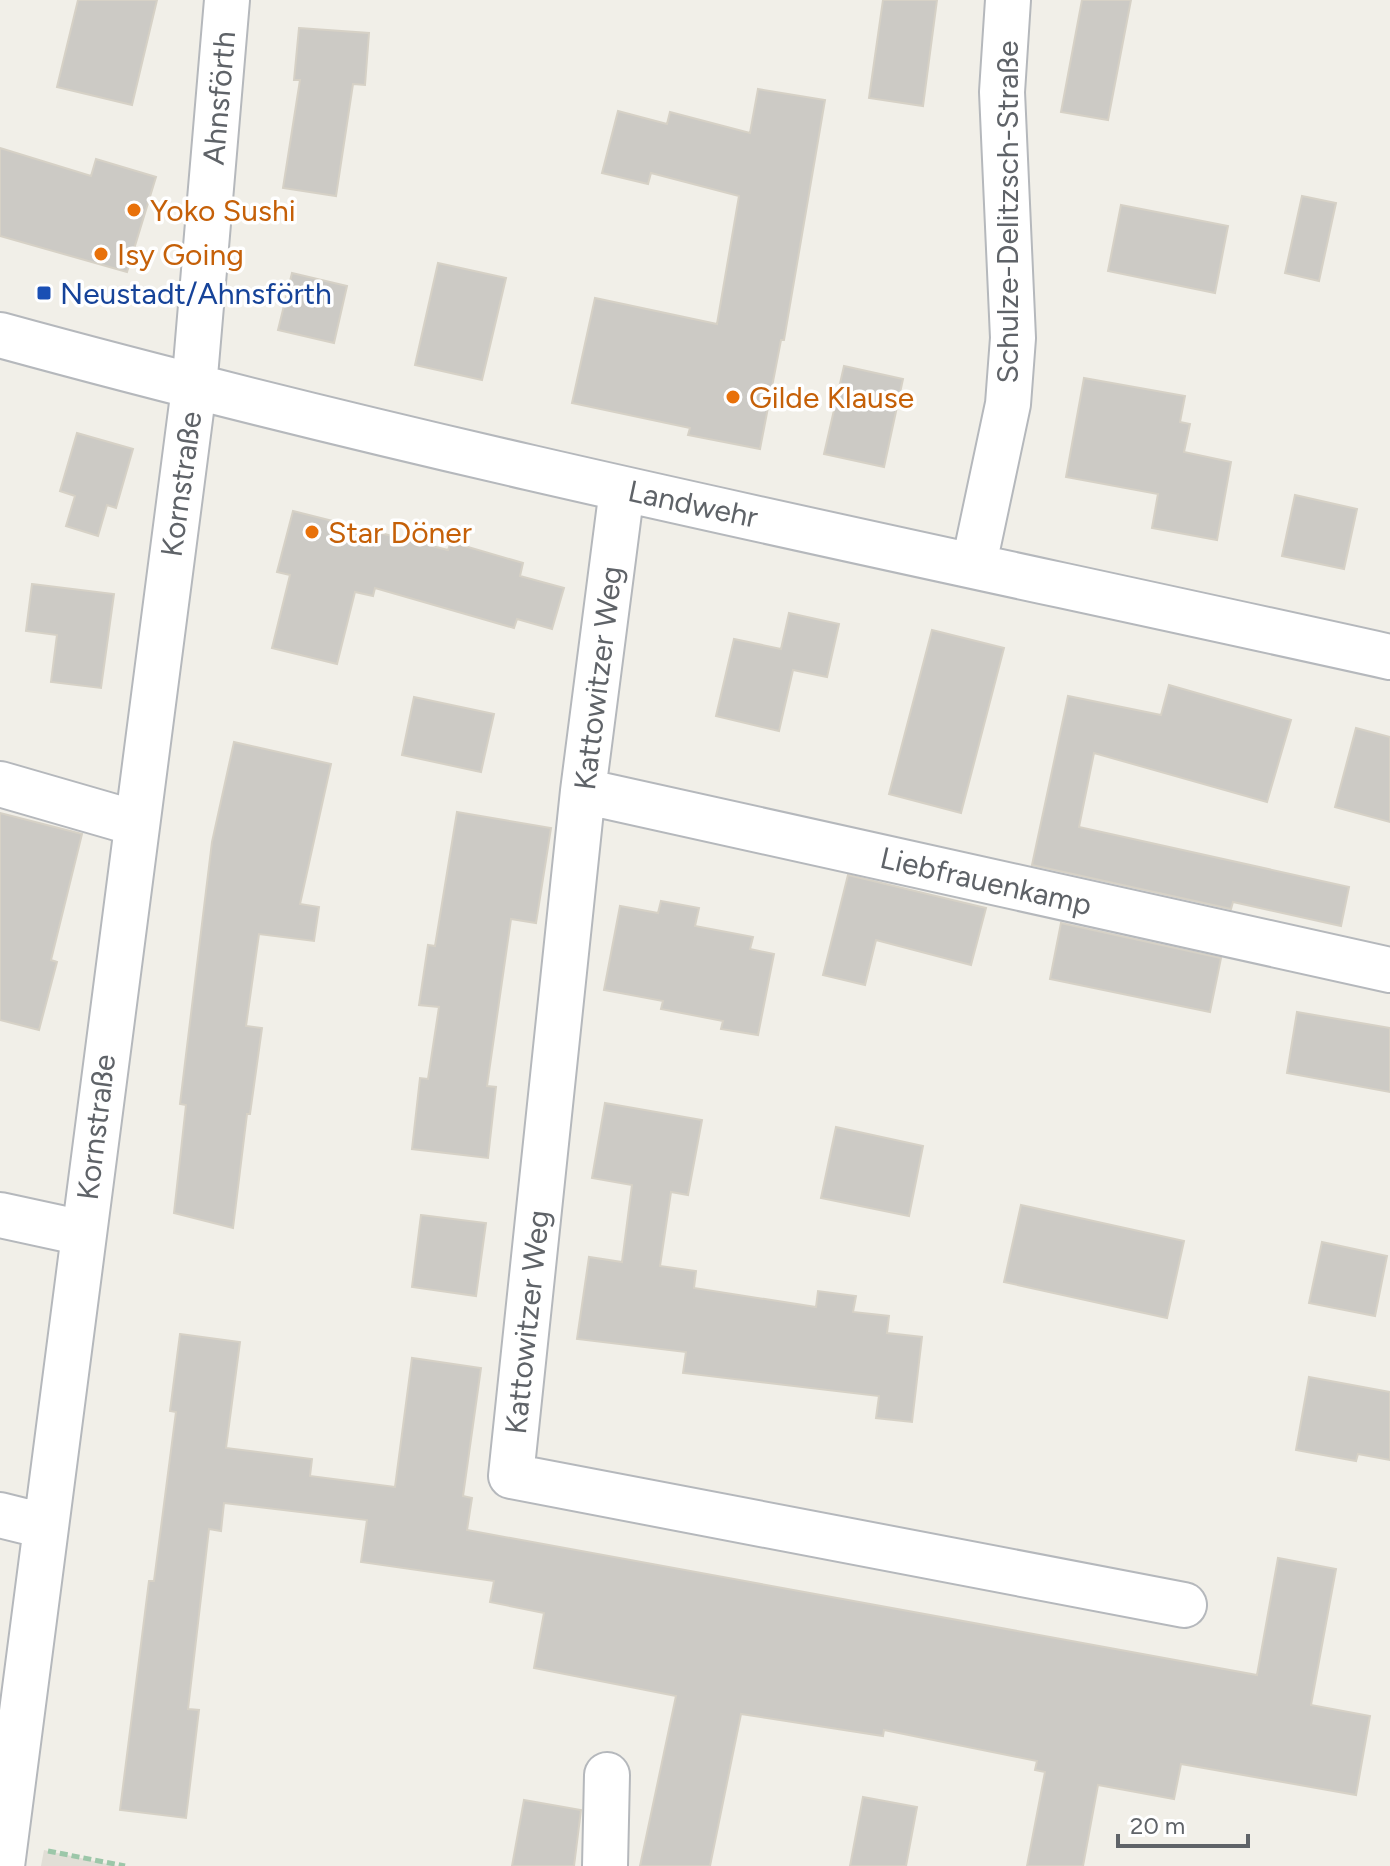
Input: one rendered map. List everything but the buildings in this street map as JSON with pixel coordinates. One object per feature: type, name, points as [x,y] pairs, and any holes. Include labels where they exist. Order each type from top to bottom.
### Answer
[{"type":"street","name":"Ahnsförth","points":[[194,388],[227,0]]},
{"type":"street","name":"Schulze-Delitzsch-Straße","points":[[974,564],[1008,404],[1013,338],[1002,92],[1008,0]]},
{"type":"street","name":"Landwehr","points":[[0,335],[194,388],[622,489],[1390,657]]},
{"type":"street","name":"Kornstraße","points":[[4,1855],[135,823],[194,388]]},
{"type":"street","name":"Kattowitzer Weg","points":[[622,489],[583,791],[511,1476],[1184,1605]]},
{"type":"street","points":[[0,784],[135,823]]},
{"type":"street","name":"Liebfrauenkamp","points":[[583,791],[1390,970]]},
{"type":"street","points":[[0,1215],[83,1233]]},
{"type":"street","points":[[0,1515],[44,1526]]},
{"type":"street","points":[[605,1866],[607,1775]]},
{"type":"path","points":[[4,1855],[125,1866]]},
{"type":"shaded area","points":[[44,1850],[117,1866],[41,1866]]},
{"type":"place","name":"Yoko Sushi","points":[[134,210]]},
{"type":"place","name":"Isy Going","points":[[101,254]]},
{"type":"place","name":"Neustadt/Ahnsförth","points":[[44,293]]},
{"type":"place","name":"Gilde Klause","points":[[733,397]]},
{"type":"place","name":"Star Döner","points":[[312,532]]}]
